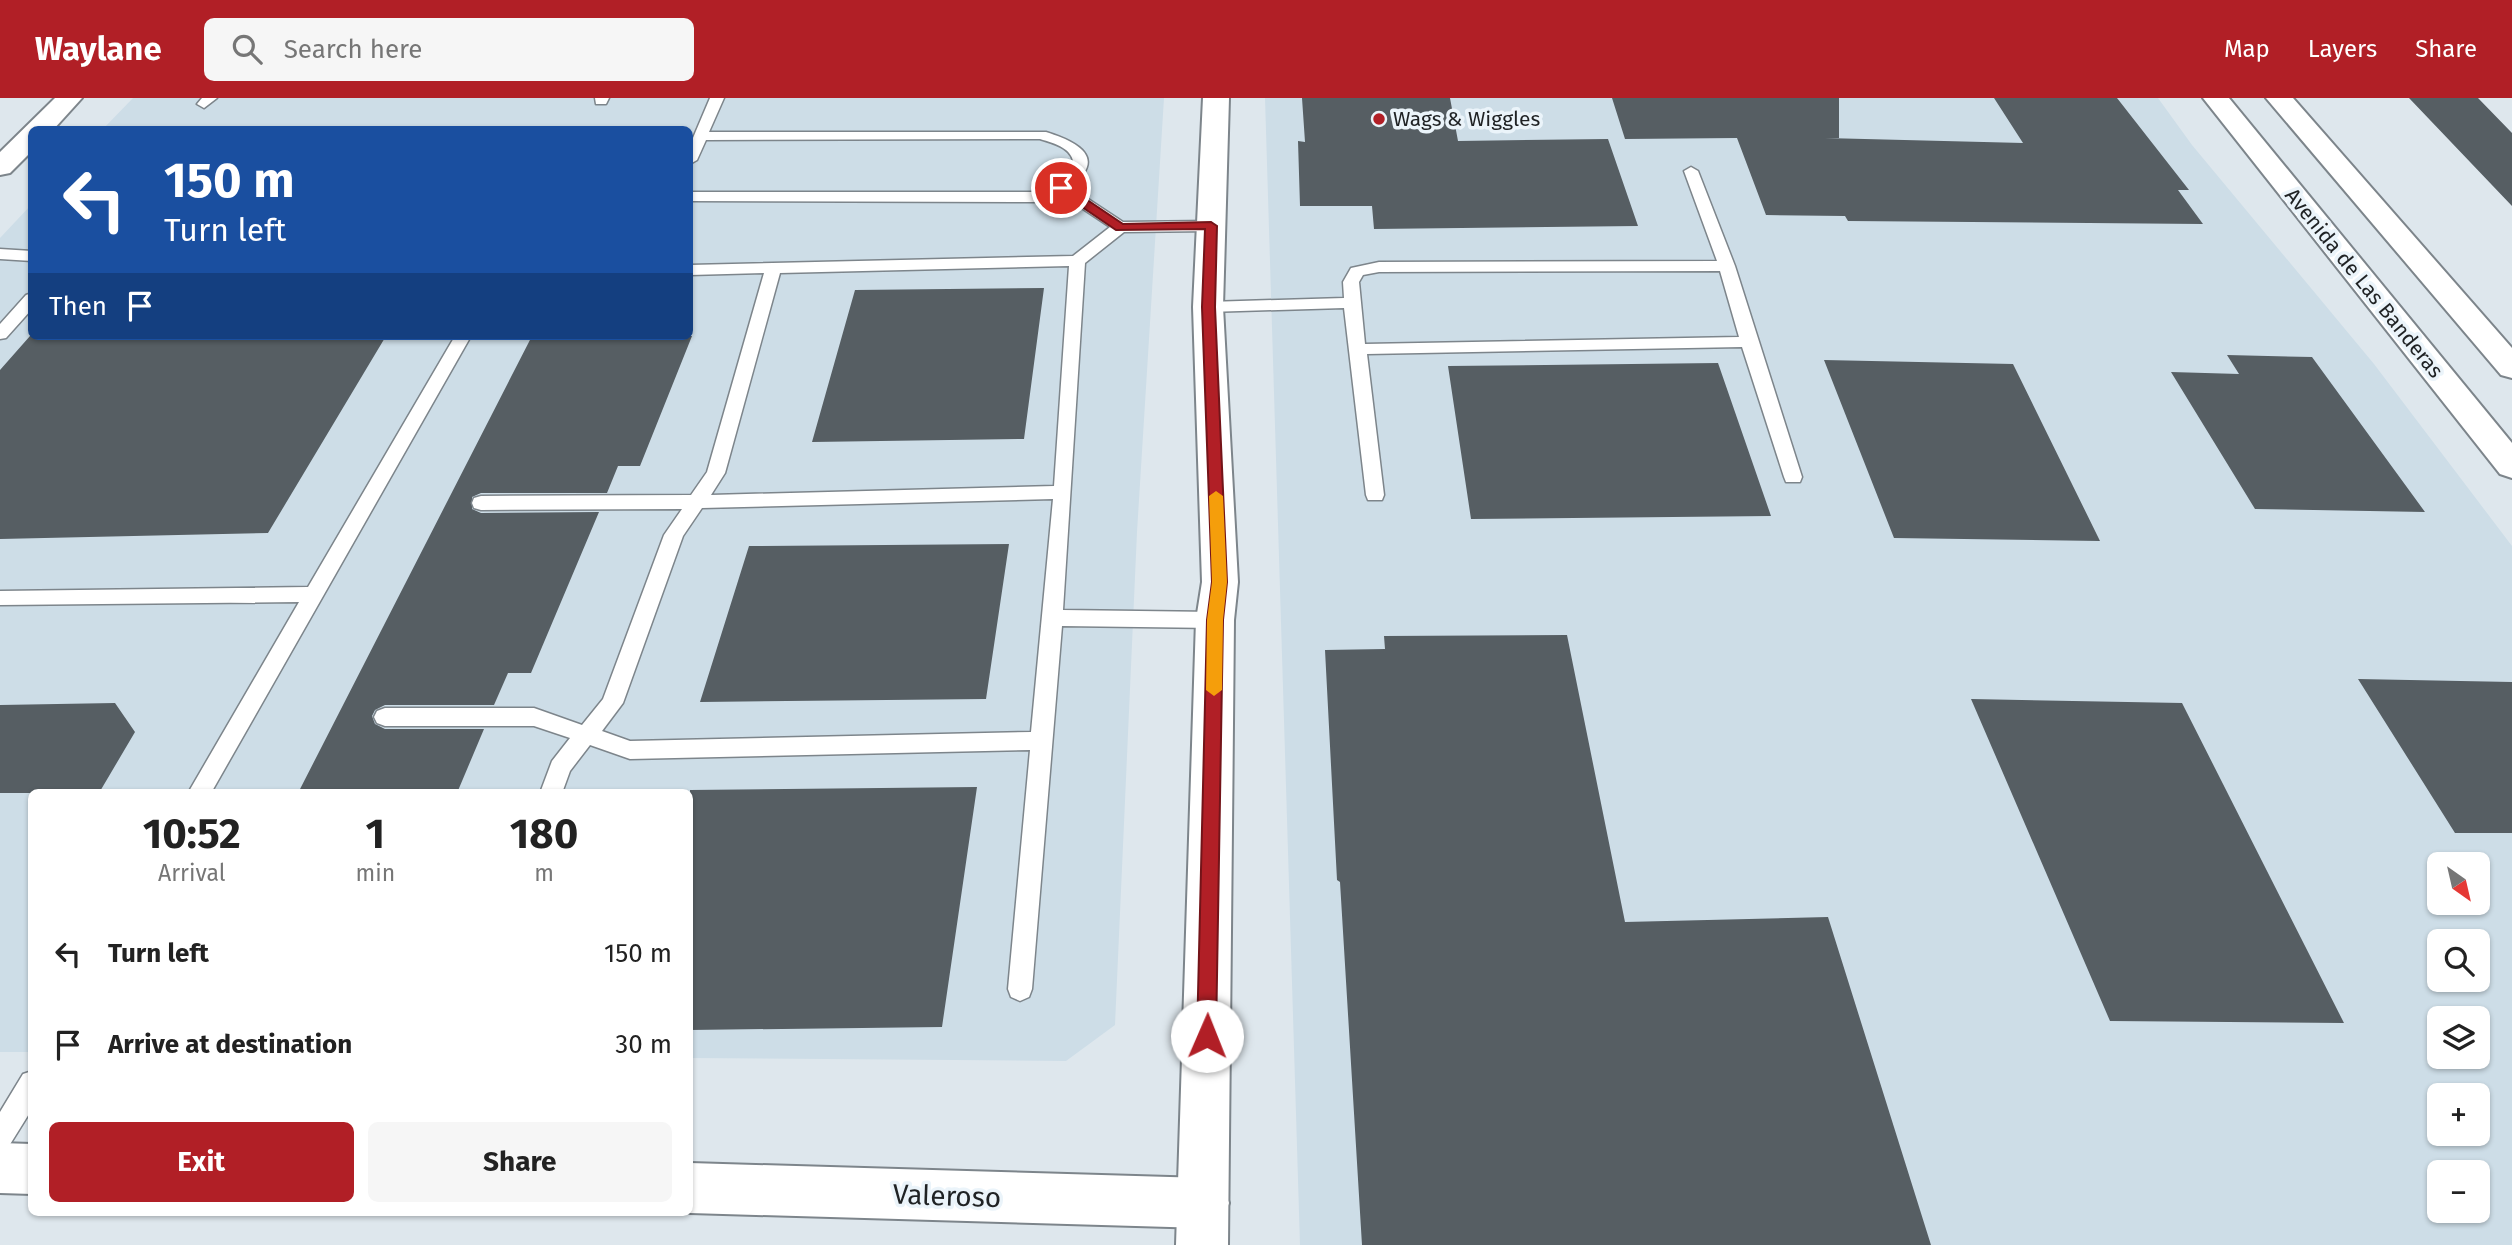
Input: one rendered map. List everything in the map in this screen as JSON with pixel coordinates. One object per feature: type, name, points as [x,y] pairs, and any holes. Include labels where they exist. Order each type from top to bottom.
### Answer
[{"type":"main road","points":[[42,126],[69,98]]},
{"type":"main road","points":[[1203,1224],[1215,620],[1220,582],[1208,307],[1216,98]]},
{"type":"main road","name":"Avenida de Las Banderas","points":[[2217,98],[2512,466]]},
{"type":"main road","points":[[2279,98],[2512,368]]},
{"type":"main road","points":[[0,167],[28,140]]},
{"type":"main road","points":[[0,1168],[28,1169]]},
{"type":"main road","name":"Valeroso","points":[[693,1188],[1203,1224]]},
{"type":"lane","points":[[693,153],[717,98]]},
{"type":"lane","points":[[693,197],[1034,197],[1061,188],[1078,175],[1082,164],[1080,154],[1071,145],[1041,135],[700,136]]},
{"type":"lane","points":[[1691,171],[1727,266],[1793,477]]},
{"type":"lane","points":[[1061,188],[1120,227],[1211,226]]},
{"type":"lane","points":[[693,270],[1077,261],[1120,227]]},
{"type":"lane","points":[[0,254],[28,256]]},
{"type":"lane","points":[[1020,989],[1063,492],[1077,261]]},
{"type":"lane","points":[[1375,495],[1352,303],[1351,282],[1357,271],[1379,267],[1727,266]]},
{"type":"lane","points":[[552,789],[560,767],[612,703],[674,536],[716,473],[773,269]]},
{"type":"lane","points":[[0,334],[28,302]]},
{"type":"lane","points":[[1208,307],[1352,303]]},
{"type":"lane","points":[[201,789],[461,340]]},
{"type":"lane","points":[[1359,349],[1749,342]]},
{"type":"lane","points":[[481,503],[696,502],[1063,492]]},
{"type":"lane","points":[[0,598],[314,594]]},
{"type":"lane","points":[[1052,618],[1215,620]]},
{"type":"lane","points":[[385,717],[534,717],[629,750],[1041,741]]},
{"type":"lane","points":[[0,1137],[28,1090]]},
{"type":"shaded area","points":[[133,98],[1164,98],[1137,532],[1115,1025],[1066,1061],[693,1058],[693,789],[28,789],[28,1052],[0,1052],[0,238],[28,208],[28,340],[693,340],[693,126],[106,126]]},
{"type":"shaded area","points":[[1265,98],[2158,98],[2192,145],[2374,364],[2512,546],[2512,1245],[1300,1245]]},
{"type":"building","points":[[1302,98],[1450,98],[1458,141],[1608,139],[1638,226],[1374,229],[1372,206],[1300,206],[1298,141],[1305,142]]},
{"type":"building","points":[[1612,98],[1839,98],[1839,138],[1825,138],[2023,143],[1994,98],[2117,98],[2189,190],[2178,190],[2203,224],[1848,221],[1845,216],[1766,215],[1737,138],[1625,139]]},
{"type":"building","points":[[2409,98],[2478,98],[2512,133],[2512,206]]},
{"type":"building","points":[[1044,288],[1024,439],[812,442],[855,290]]},
{"type":"building","points":[[28,338],[384,340],[268,533],[0,539],[0,370]]},
{"type":"building","points":[[530,340],[690,340],[640,466],[618,466],[607,493],[481,493],[472,497],[472,509],[481,513],[599,512],[531,673],[508,673],[494,705],[385,705],[375,710],[372,716],[375,724],[385,729],[484,729],[459,789],[300,789]]},
{"type":"building","points":[[2227,355],[2312,357],[2425,512],[2255,509],[2171,372],[2239,374]]},
{"type":"building","points":[[1824,360],[2013,364],[2100,541],[1894,538]]},
{"type":"building","points":[[1718,363],[1771,516],[1471,519],[1448,366]]},
{"type":"building","points":[[1009,544],[986,699],[700,702],[749,546]]},
{"type":"building","points":[[1567,635],[1625,922],[1828,917],[1931,1245],[1362,1245],[1340,882],[1337,880],[1325,650],[1385,649],[1384,636]]},
{"type":"building","points":[[2358,679],[2512,682],[2512,833],[2455,833]]},
{"type":"building","points":[[1971,699],[2182,703],[2344,1023],[2110,1021]]},
{"type":"building","points":[[115,703],[135,732],[101,789],[28,789],[28,793],[0,793],[0,705]]},
{"type":"building","points":[[977,787],[942,1027],[693,1030],[693,790]]},
{"type":"slow traffic","points":[[1214,690],[1215,620],[1220,582],[1216,496]]},
{"type":"place","name":"Wags & Wiggles","points":[[1379,119]]},
{"type":"route","points":[[1061,188],[1120,227],[1211,226],[1208,307],[1220,582],[1215,620],[1207,1036]]}]
